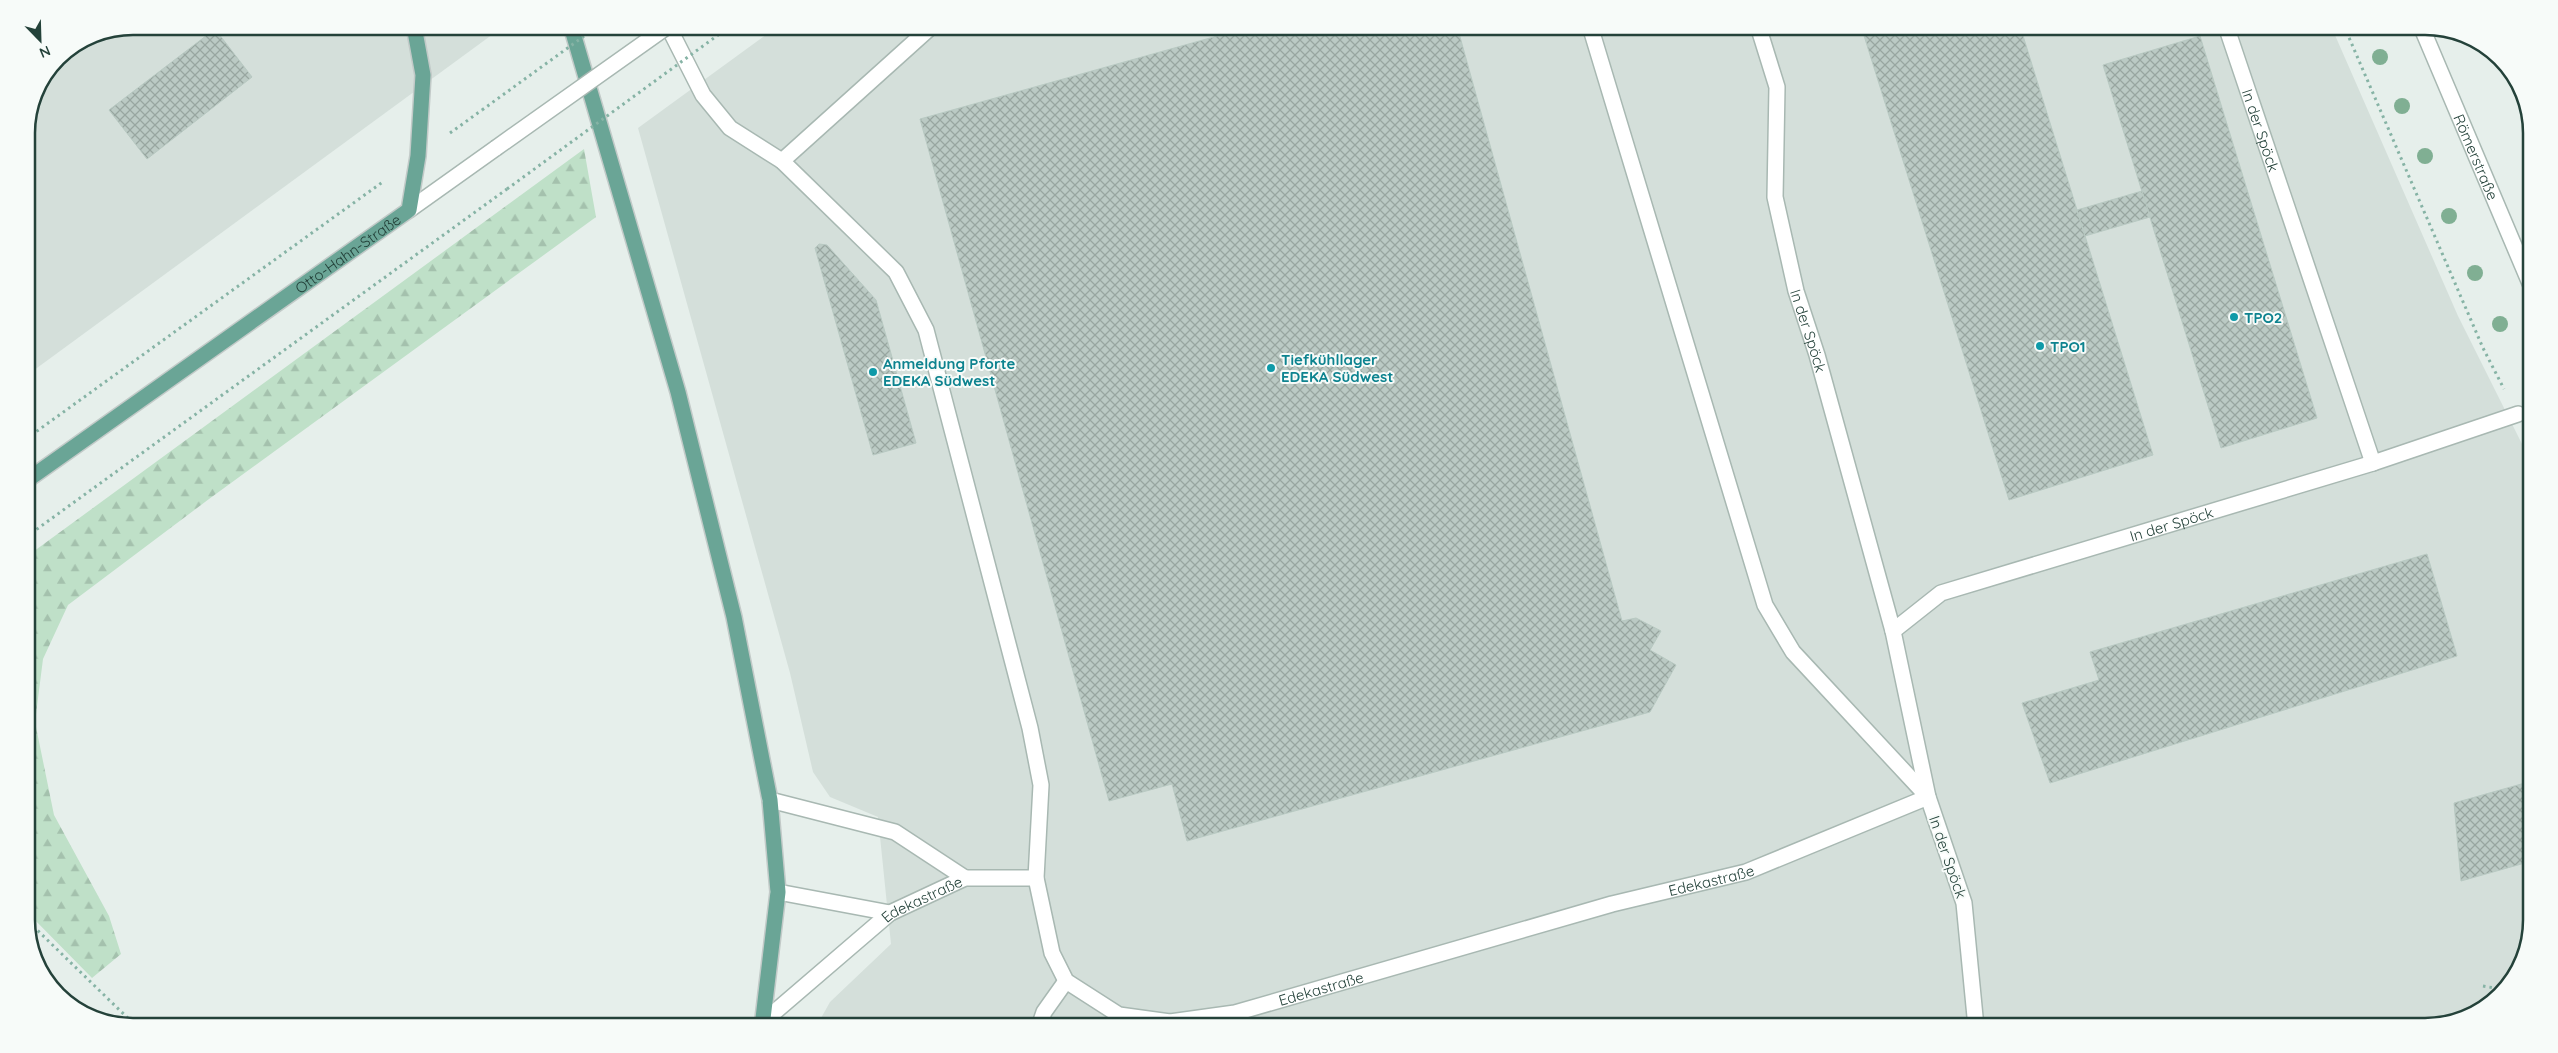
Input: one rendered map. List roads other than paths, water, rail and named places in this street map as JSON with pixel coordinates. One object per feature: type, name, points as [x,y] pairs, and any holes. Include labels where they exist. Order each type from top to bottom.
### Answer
[{"type":"main road","points":[[409,210],[418,156],[423,75],[416,35]]},
{"type":"main road","points":[[574,35],[678,392],[734,617],[770,800],[778,892],[763,1018]]},
{"type":"main road","name":"Otto-Hahn-Straße","points":[[35,475],[409,210]]},
{"type":"street","name":"Otto-Hahn-Straße","points":[[409,210],[655,35]]},
{"type":"street","points":[[673,35],[703,95],[730,128],[782,161],[896,272],[926,330],[1030,728],[1042,785],[1036,878],[1052,953],[1066,981],[1044,1012],[1042,1018]]},
{"type":"street","points":[[782,161],[922,35]]},
{"type":"street","points":[[1593,35],[1765,604],[1793,652],[1928,798]]},
{"type":"street","name":"In der Spöck","points":[[1761,35],[1777,87],[1775,197],[1783,234],[1796,291],[1817,355],[1893,631],[1928,798],[1964,903],[1975,1018]]},
{"type":"street","name":"In der Spöck","points":[[2229,35],[2372,462]]},
{"type":"street","name":"Römerstraße","points":[[2426,35],[2523,267]]},
{"type":"street","name":"In der Spöck","points":[[1893,631],[1941,593],[2372,462],[2518,414]]},
{"type":"street","name":"Edekastraße","points":[[1196,1018],[1235,1012],[1612,904],[1746,872],[1928,798]]},
{"type":"street","points":[[770,800],[896,832],[965,878]]},
{"type":"street","name":"Edekastraße","points":[[769,1018],[890,913],[965,878],[1036,878]]},
{"type":"street","points":[[778,892],[890,913]]},
{"type":"street","name":"Edekastraße","points":[[1066,981],[1118,1015],[1140,1018]]},
{"type":"place","name":"TPO2","points":[[2234,317]]},
{"type":"place","name":"TPO1","points":[[2040,346]]},
{"type":"place","name":"Tiefkühllager EDEKA Südwest","points":[[1271,368]]},
{"type":"place","name":"Anmeldung Pforte EDEKA Südwest","points":[[873,372]]}]
